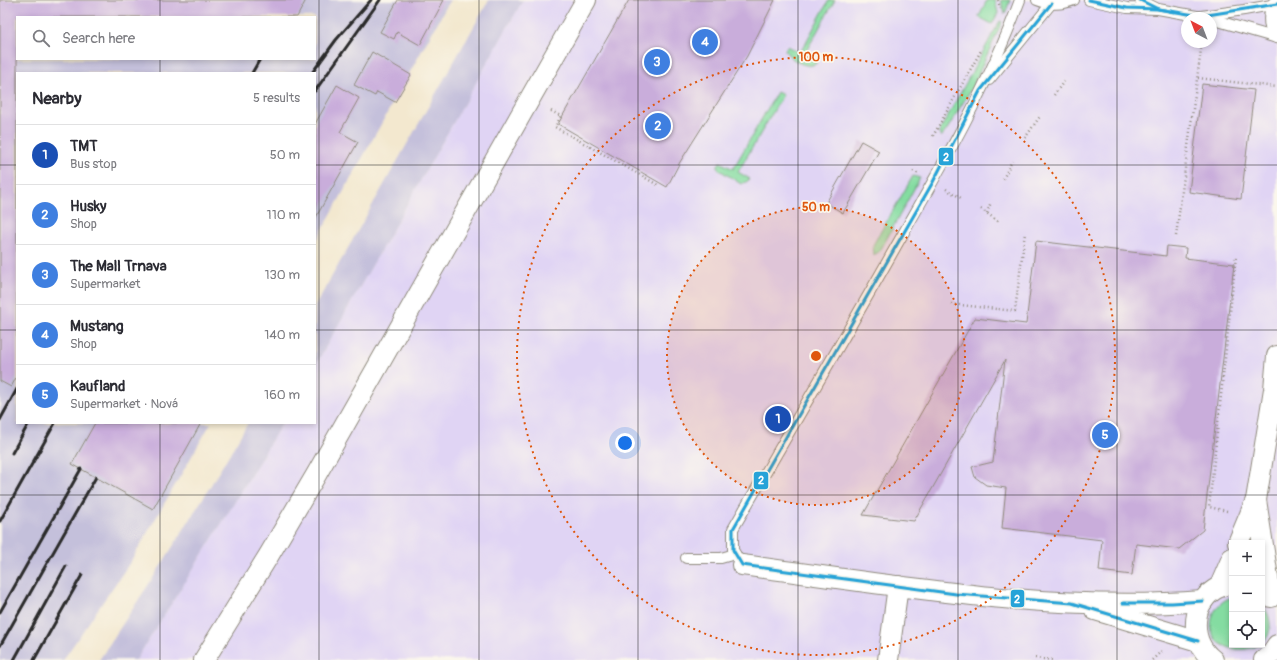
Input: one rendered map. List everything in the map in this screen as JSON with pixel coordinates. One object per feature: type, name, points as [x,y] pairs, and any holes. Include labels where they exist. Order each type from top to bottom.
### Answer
[{"type":"street","points":[[204,660],[270,555],[586,0]]},
{"type":"street","points":[[1277,5],[1274,13],[1274,22],[1277,33]]},
{"type":"street","points":[[1239,540],[1256,500],[1274,389],[1277,356]]},
{"type":"street","points":[[1256,500],[1270,598]]},
{"type":"street","points":[[738,559],[898,586],[956,594],[1072,603],[1172,604],[1203,601]]},
{"type":"street","points":[[1212,660],[1198,641],[1196,633],[1196,616],[1203,601],[1214,590],[1226,585],[1229,572]]},
{"type":"street","points":[[888,660],[898,586]]},
{"type":"street","points":[[1072,603],[1198,641]]},
{"type":"street","points":[[1264,660],[1271,654],[1277,645]]},
{"type":"lane","points":[[738,559],[733,550],[733,529],[933,182],[980,90],[1012,21],[1020,0]]},
{"type":"lane","points":[[1037,0],[1051,4],[1066,3],[1074,0]]},
{"type":"lane","points":[[1089,0],[1127,8],[1158,9],[1181,13]]},
{"type":"lane","points":[[1140,0],[1158,9]]},
{"type":"lane","points":[[980,90],[1051,4]]},
{"type":"lane","points":[[1217,16],[1277,5]]},
{"type":"lane","points":[[1217,21],[1277,38]]},
{"type":"lane","points":[[686,558],[738,559]]},
{"type":"path","points":[[998,0],[1002,13]]},
{"type":"path","points":[[933,136],[986,42]]},
{"type":"path","points":[[1176,236],[1201,48]]},
{"type":"path","points":[[1198,78],[1277,87]]},
{"type":"path","points":[[1054,95],[1064,81]]},
{"type":"path","points":[[551,111],[561,116],[555,127],[658,184]]},
{"type":"path","points":[[1025,138],[1041,115]]},
{"type":"path","points":[[1002,179],[1012,161]]},
{"type":"path","points":[[913,171],[922,176]]},
{"type":"path","points":[[941,186],[961,198]]},
{"type":"path","points":[[987,213],[991,202]]},
{"type":"path","points":[[981,209],[999,222]]},
{"type":"path","points":[[951,304],[1015,311],[1025,234]]},
{"type":"path","points":[[1227,511],[1209,507],[1236,256]]},
{"type":"path","points":[[1152,660],[1167,647]]},
{"type":"path","points":[[1035,658],[1053,660]]},
{"type":"shaded area","points":[[0,0],[450,0],[316,241],[316,72],[16,72],[16,424],[210,424],[131,561],[63,660],[0,660]]},
{"type":"shaded area","points":[[489,0],[523,0],[316,364],[316,304]]},
{"type":"shaded area","points":[[523,0],[1277,0],[1277,660],[136,660],[230,510],[281,424],[316,424],[316,364]]},
{"type":"shaded area","points":[[247,424],[281,424],[230,510],[136,660],[99,660],[162,564]]},
{"type":"green space","points":[[829,0],[835,0],[804,55],[817,63],[813,65],[804,65],[787,54],[785,50],[787,46],[800,53]]},
{"type":"green space","points":[[987,0],[995,0],[998,13],[992,24],[979,17]]},
{"type":"green space","points":[[1001,0],[1010,0],[1005,14]]},
{"type":"green space","points":[[1000,21],[1002,22],[972,88],[941,137],[939,133],[941,128]]},
{"type":"green space","points":[[777,92],[783,95],[738,172],[750,179],[741,184],[718,169],[718,165],[720,162],[733,169]]},
{"type":"green space","points":[[913,176],[920,178],[880,251],[874,255],[873,245]]},
{"type":"green space","points":[[1229,598],[1229,648],[1221,644],[1214,637],[1211,627],[1214,612],[1220,604]]},
{"type":"green space","points":[[1265,609],[1270,624],[1268,636],[1265,639]]},
{"type":"green space","points":[[1230,648],[1251,648],[1241,649]]},
{"type":"building","points":[[0,0],[306,0],[298,16],[16,16],[16,378],[11,387],[0,381]]},
{"type":"building","points":[[398,0],[444,0],[420,45],[397,32],[394,39],[380,32]]},
{"type":"building","points":[[629,0],[775,0],[747,56],[680,162],[667,187],[558,124]]},
{"type":"building","points":[[372,52],[411,75],[395,102],[377,92],[375,96],[354,85]]},
{"type":"building","points":[[1202,84],[1254,90],[1241,199],[1189,192]]},
{"type":"building","points":[[337,85],[359,98],[340,132],[358,142],[316,217],[316,122]]},
{"type":"building","points":[[861,141],[879,151],[843,213],[826,203]]},
{"type":"building","points":[[1036,241],[1166,256],[1167,246],[1186,248],[1185,258],[1234,264],[1203,530],[1179,549],[1136,544],[1132,575],[1099,571],[1102,540],[1002,528],[1006,488],[986,485],[975,477],[972,467],[993,462],[1005,360],[914,521],[863,515],[975,318],[1026,324]]},
{"type":"building","points":[[94,424],[200,424],[153,509],[72,464]]},
{"type":"railway","points":[[313,72],[336,40],[371,0]]},
{"type":"railway","points":[[316,90],[380,0]]},
{"type":"railway","points":[[253,72],[259,60]]},
{"type":"railway","points":[[0,420],[16,391]]},
{"type":"railway","points":[[12,453],[28,424]]},
{"type":"railway","points":[[0,521],[54,424]]},
{"type":"railway","points":[[0,612],[81,469]]},
{"type":"railway","points":[[0,646],[96,477]]},
{"type":"railway","points":[[14,660],[66,566]]},
{"type":"railway","points":[[34,660],[82,575]]},
{"type":"transit line","name":"2","points":[[1089,0],[1127,8],[1158,9],[1174,12]]},
{"type":"transit line","name":"2","points":[[1140,0],[1158,9],[1201,16],[1277,4]]},
{"type":"transit line","name":"2","points":[[1051,4],[980,91],[933,182],[733,529],[733,550],[742,565],[956,594],[1072,603],[1198,641]]},
{"type":"transit line","name":"2","points":[[1123,603],[1172,603],[1203,601]]},
{"type":"place","name":"Mustang","points":[[705,42]]},
{"type":"place","name":"The Mall Trnava","points":[[657,62]]},
{"type":"place","name":"Husky","points":[[658,126]]},
{"type":"place","name":"TMT","points":[[778,419]]},
{"type":"place","name":"Kaufland","points":[[1105,435]]}]
